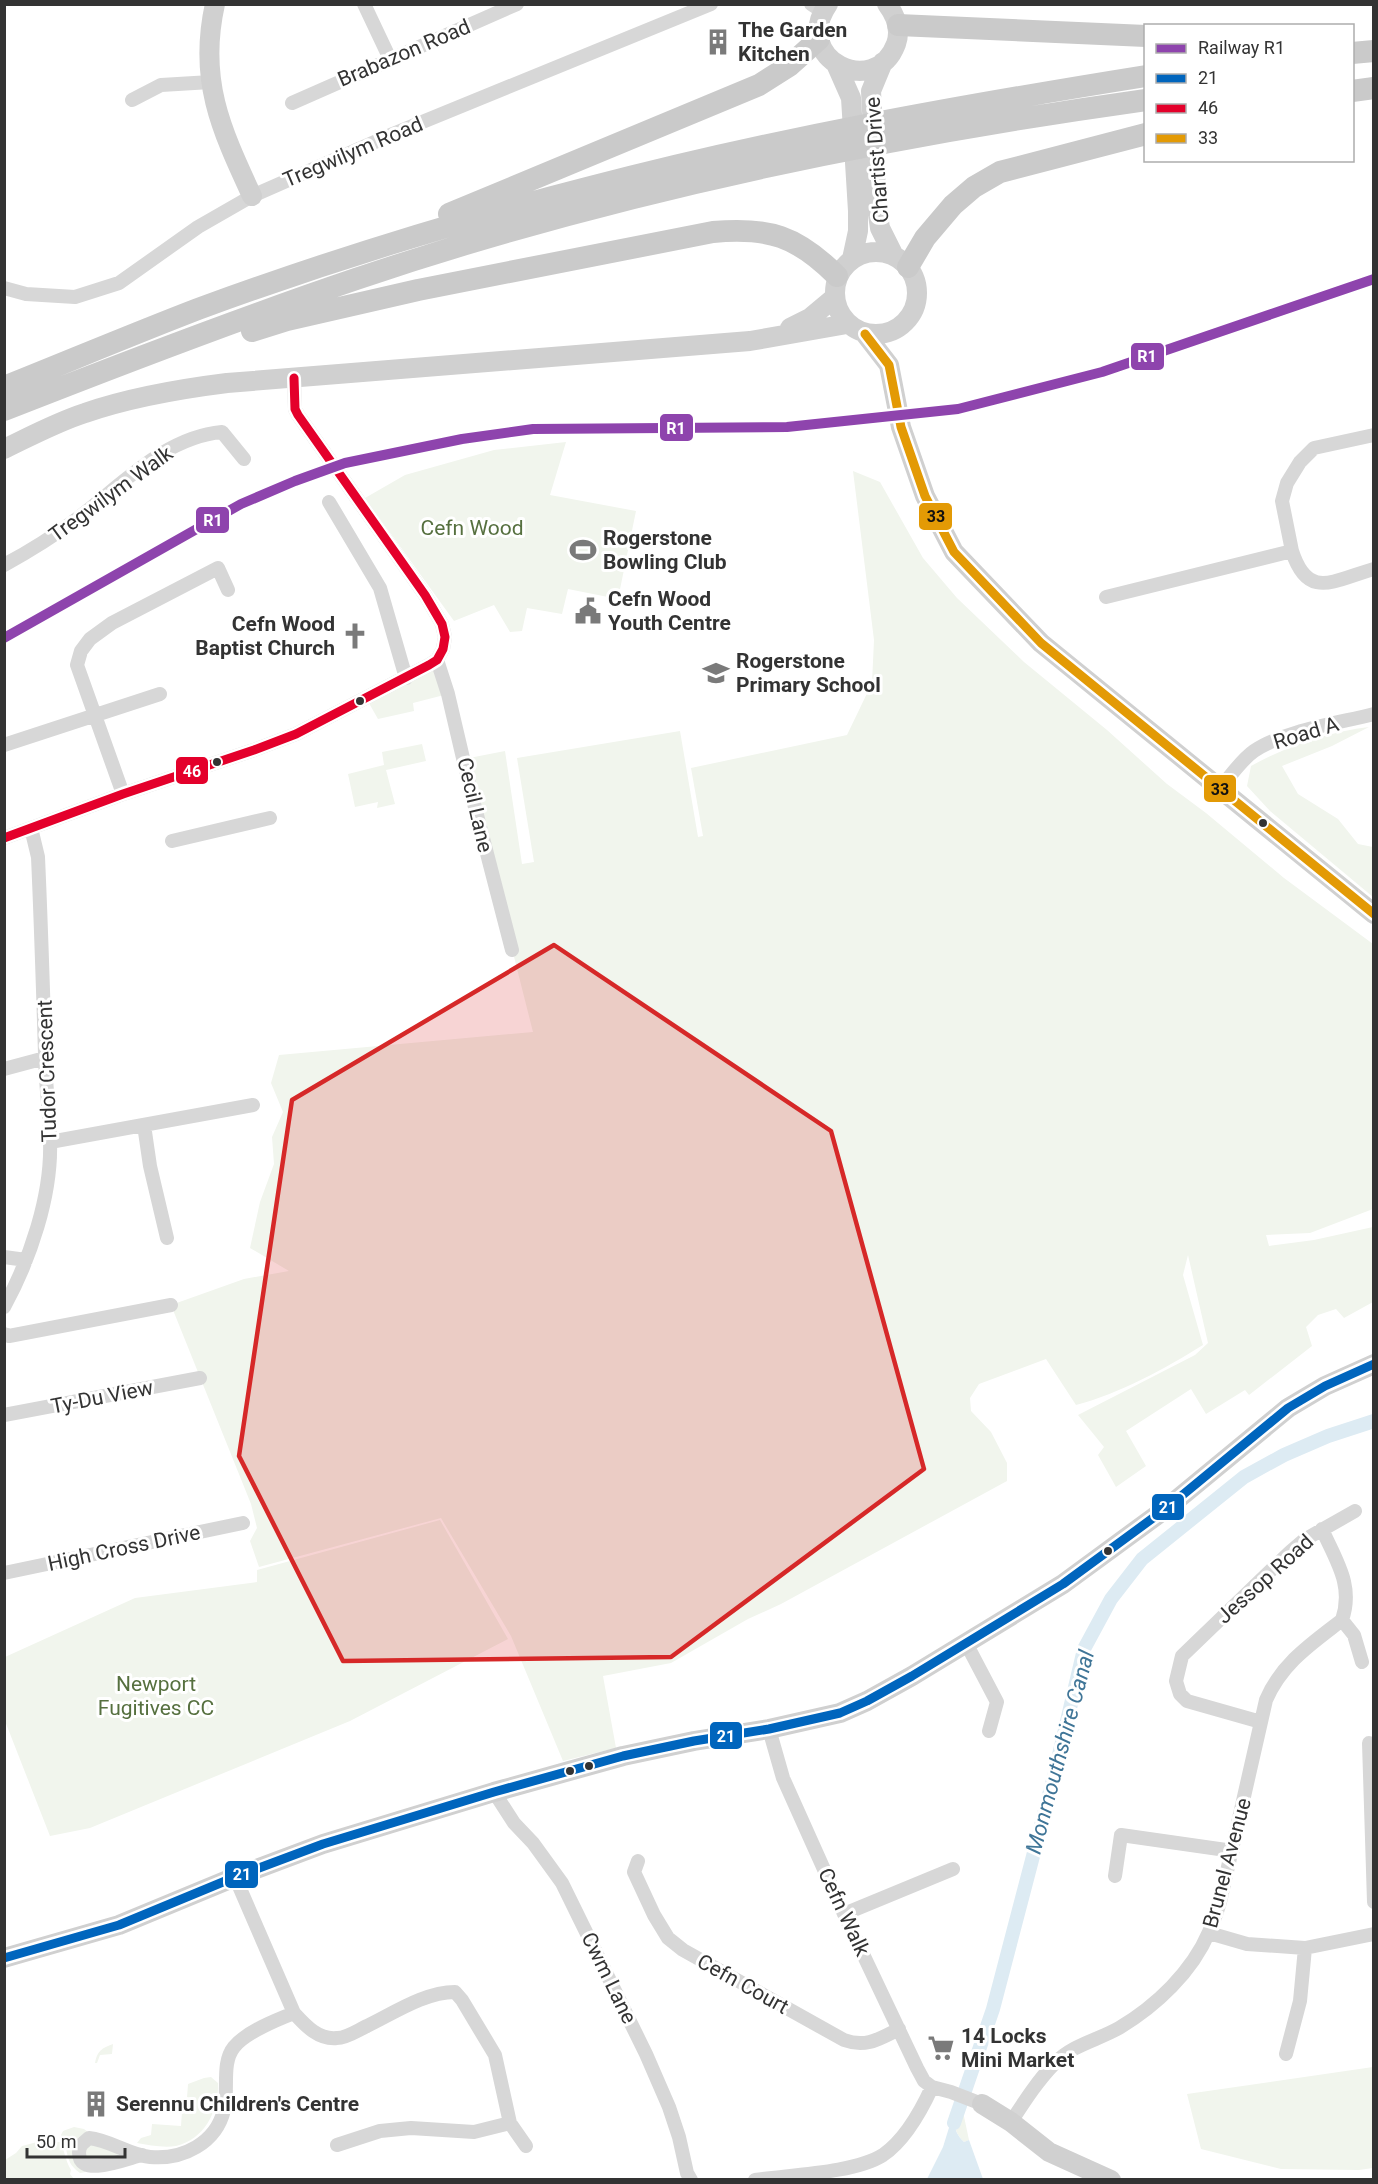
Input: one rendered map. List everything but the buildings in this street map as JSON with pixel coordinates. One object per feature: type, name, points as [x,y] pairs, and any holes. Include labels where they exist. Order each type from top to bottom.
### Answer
[{"type":"main road","points":[[216,4],[210,41],[211,82],[221,127],[252,196]]},
{"type":"main road","points":[[4,387],[198,309],[426,223],[759,85],[789,66],[819,39],[821,7]]},
{"type":"main road","points":[[892,11],[1144,36]]},
{"type":"main road","name":"Chartist Drive","points":[[819,39],[826,55],[836,64],[856,71],[871,69],[891,54],[897,41],[892,11]]},
{"type":"main road","points":[[1354,38],[1374,38]]},
{"type":"main road","points":[[1354,53],[1374,51]]},
{"type":"main road","name":"Chartist Drive","points":[[883,62],[871,91],[880,228],[917,285],[917,298],[913,312],[901,327],[889,365]]},
{"type":"main road","name":"Chartist Drive","points":[[836,64],[851,98],[858,231],[841,278]]},
{"type":"main road","points":[[1354,75],[1374,74]]},
{"type":"main road","points":[[198,309],[342,260],[491,214],[679,165],[777,142],[984,102],[1144,76]]},
{"type":"main road","points":[[1354,91],[1374,88]]},
{"type":"main road","points":[[4,411],[130,360],[358,278],[544,222],[703,182],[945,130],[1144,100]]},
{"type":"main road","points":[[901,262],[953,205],[974,187],[991,177],[1011,169],[1144,135]]},
{"type":"main road","points":[[4,411],[286,320],[418,290],[713,232],[740,230],[793,241],[816,255],[841,278]]},
{"type":"main road","name":"Chartist Drive","points":[[841,278],[865,253],[885,253],[901,262]]},
{"type":"main road","points":[[4,449],[86,412],[134,398],[227,382],[750,341],[847,324],[839,314],[841,278]]},
{"type":"main road","points":[[750,341],[810,318],[841,278]]},
{"type":"main road","name":"Chartist Drive","points":[[847,324],[866,334],[889,365],[901,428],[925,496],[954,552],[1041,643],[1374,914]]},
{"type":"main road","points":[[866,334],[884,334],[901,327]]},
{"type":"main road","points":[[4,1958],[119,1925],[236,1876],[323,1844],[494,1792],[623,1756],[693,1741],[769,1729],[840,1713],[912,1676],[1062,1584],[1168,1507],[1288,1408],[1325,1386],[1374,1364]]},
{"type":"main road","points":[[982,2104],[1011,2122],[1049,2152],[1112,2180]]},
{"type":"street","points":[[364,4],[390,58]]},
{"type":"street","name":"Tregwilym Road","points":[[4,288],[26,294],[75,297],[119,283],[198,227],[252,196],[393,134],[711,4]]},
{"type":"street","name":"Brabazon Road","points":[[292,103],[514,5]]},
{"type":"street","points":[[132,99],[161,85],[211,82]]},
{"type":"street","points":[[4,838],[296,734],[437,660],[443,649],[445,637],[442,624],[425,595],[297,415],[294,378]]},
{"type":"street","name":"Tregwilym Walk","points":[[4,565],[47,541],[165,450],[190,438],[222,432],[244,459]]},
{"type":"street","points":[[1374,435],[1314,448],[1300,462],[1287,483],[1282,501],[1297,567],[1307,579],[1317,583],[1374,569]]},
{"type":"street","points":[[329,502],[380,588],[406,678]]},
{"type":"street","points":[[1106,597],[1292,551]]},
{"type":"street","points":[[123,794],[77,665],[81,651],[90,639],[112,623],[218,568],[228,590]]},
{"type":"street","name":"Cecil Lane","points":[[437,660],[463,753],[512,950]]},
{"type":"street","points":[[4,745],[160,694]]},
{"type":"street","name":"Road A","points":[[1220,788],[1253,752],[1275,741],[1311,729],[1374,714]]},
{"type":"street","points":[[172,841],[270,818]]},
{"type":"street","name":"Tudor Crescent","points":[[4,1307],[26,1260],[49,1172],[50,1142],[38,857],[31,828]]},
{"type":"street","points":[[4,1069],[45,1058]]},
{"type":"street","points":[[50,1142],[253,1105]]},
{"type":"street","points":[[144,1125],[150,1166],[167,1238]]},
{"type":"street","points":[[4,1257],[26,1260]]},
{"type":"street","points":[[4,1334],[9,1336],[171,1305]]},
{"type":"street","name":"Ty-Du View","points":[[4,1415],[200,1378]]},
{"type":"street","name":"Jessop Road","points":[[1261,1722],[1197,1706],[1187,1701],[1180,1694],[1176,1681],[1182,1656],[1304,1540],[1355,1510]]},
{"type":"street","name":"High Cross Drive","points":[[4,1573],[243,1523]]},
{"type":"street","points":[[1322,1529],[1347,1588],[1347,1604],[1342,1620],[1354,1635],[1362,1662]]},
{"type":"street","name":"Brunel Avenue","points":[[1011,2122],[1032,2091],[1056,2062],[1085,2043],[1119,2028],[1156,2003],[1191,1964],[1209,1933],[1220,1902],[1266,1700],[1272,1686],[1283,1669],[1298,1653],[1342,1620]]},
{"type":"street","points":[[966,1643],[997,1701],[989,1731]]},
{"type":"street","name":"Cefn Walk","points":[[769,1729],[783,1778],[844,1914],[924,2081],[932,2087]]},
{"type":"street","points":[[1369,1743],[1374,1902]]},
{"type":"street","name":"Cwm Lane","points":[[494,1792],[514,1823],[552,1867],[576,1909],[669,2107],[680,2137],[687,2173],[691,2180]]},
{"type":"street","points":[[1115,1876],[1121,1834],[1233,1851]]},
{"type":"street","name":"Cefn Court","points":[[638,1861],[634,1872],[654,1915],[668,1938],[682,1950],[844,2040],[857,2045],[898,2029]]},
{"type":"street","points":[[844,1914],[953,1869]]},
{"type":"street","points":[[236,1876],[294,2013],[306,2027],[320,2035],[337,2038],[354,2033],[429,1997],[444,1992],[455,1992],[495,2055],[510,2123],[526,2146]]},
{"type":"street","points":[[1209,1933],[1247,1944],[1305,1948],[1374,1934]]},
{"type":"street","points":[[1286,2054],[1300,2001],[1305,1948]]},
{"type":"street","points":[[142,2155],[150,2157],[179,2155],[199,2146],[212,2135],[224,2110],[228,2061],[234,2048],[247,2037],[294,2013]]},
{"type":"street","points":[[755,2180],[859,2166],[884,2154],[913,2121],[932,2087],[982,2104]]},
{"type":"street","points":[[337,2145],[380,2131],[411,2128],[474,2132],[510,2123]]},
{"type":"highlighted area","points":[[554,945],[831,1131],[924,1469],[671,1657],[343,1661],[239,1456],[292,1100]]},
{"type":"green space","name":"Cefn Wood","points":[[566,442],[550,495],[636,511],[618,599],[568,589],[562,614],[527,608],[522,631],[510,632],[494,605],[454,621],[365,498],[405,475],[494,450]]},
{"type":"green space","points":[[853,471],[880,482],[923,558],[957,598],[1024,662],[1107,730],[1167,784],[1206,813],[1284,878],[1373,944],[1373,1209],[1310,1233],[1266,1235],[1269,1246],[1314,1240],[1373,1227],[1373,1302],[1344,1318],[1336,1309],[1318,1315],[1306,1327],[1312,1346],[1249,1395],[1245,1390],[1206,1414],[1191,1389],[1126,1431],[1146,1466],[1116,1487],[1098,1455],[1104,1447],[1078,1415],[1195,1355],[1208,1343],[1188,1255],[1183,1275],[1203,1345],[1142,1380],[1076,1405],[1046,1359],[979,1384],[970,1398],[971,1411],[991,1432],[1007,1463],[1007,1481],[781,1604],[748,1619],[671,1663],[603,1676],[616,1748],[563,1761],[511,1636],[441,1518],[259,1567],[250,1541],[257,1528],[251,1504],[171,1305],[244,1279],[289,1271],[250,1248],[260,1202],[274,1164],[272,1137],[283,1112],[271,1083],[279,1055],[533,1032],[464,759],[505,751],[522,864],[534,862],[517,758],[680,731],[698,837],[703,836],[691,768],[847,735],[872,683],[874,640]]},
{"type":"green space","points":[[437,660],[448,694],[413,703],[414,711],[378,719],[366,698]]},
{"type":"green space","points":[[1369,727],[1332,746],[1282,766],[1298,794],[1338,819],[1358,844],[1373,847],[1373,897],[1270,811],[1247,786],[1251,766],[1265,759],[1323,736]]},
{"type":"green space","points":[[422,744],[426,761],[386,770],[395,804],[377,808],[378,802],[355,807],[348,774],[384,765],[382,752]]},
{"type":"green space","name":"Newport Fugitives CC","points":[[440,1520],[508,1639],[350,1721],[90,1828],[50,1836],[5,1721],[5,1657],[135,1598],[257,1582],[257,1570]]},
{"type":"green space","points":[[113,2044],[112,2054],[100,2055],[95,2063],[101,2050]]},
{"type":"green space","points":[[1373,2067],[1373,2168],[1359,2170],[1281,2169],[1201,2149],[1187,2094]]},
{"type":"green space","points":[[211,2077],[218,2083],[216,2103],[208,2122],[195,2137],[171,2147],[137,2143],[141,2138],[151,2135],[152,2124],[181,2126],[182,2111],[190,2111],[192,2099],[187,2098],[188,2084]]},
{"type":"green space","points":[[962,2107],[969,2140],[964,2142],[957,2133],[955,2125]]},
{"type":"green space","points":[[74,2127],[88,2132],[79,2137],[73,2149],[75,2163],[86,2172],[80,2173],[72,2165],[61,2137],[63,2131]]},
{"type":"green space","points":[[41,2141],[60,2142],[71,2170],[70,2174],[74,2179],[5,2179],[5,2160],[22,2146]]},
{"type":"green space","points":[[91,2144],[97,2144],[120,2154],[93,2162],[86,2157],[86,2148]]},
{"type":"shaded area","points":[[956,2105],[962,2107],[955,2125],[957,2133],[964,2142],[969,2140],[983,2179],[927,2179],[943,2147]]},
{"type":"waterway","name":"Monmouthshire Canal","points":[[954,2123],[993,2009],[1054,1776],[1084,1649],[1111,1599],[1142,1559],[1244,1477],[1284,1455],[1328,1436],[1374,1421]]},
{"type":"rail line","name":"R1","points":[[4,638],[241,504],[345,463],[462,439],[533,429],[787,427],[958,409],[1102,372],[1374,279]]},
{"type":"transit line","name":"33","points":[[865,334],[889,365],[901,427],[925,496],[954,552],[1041,643],[1374,914]]},
{"type":"transit line","name":"46","points":[[4,838],[296,734],[437,660],[443,649],[445,637],[442,624],[425,595],[298,415],[295,409],[294,378]]},
{"type":"transit line","name":"21","points":[[4,1958],[119,1925],[235,1877],[323,1844],[494,1792],[623,1756],[694,1741],[769,1729],[840,1713],[912,1676],[1063,1584],[1168,1507],[1288,1408],[1325,1386],[1374,1364]]},
{"type":"place","name":"The Garden Kitchen","points":[[718,42]]},
{"type":"place","name":"Rogerstone Bowling Club","points":[[583,550]]},
{"type":"place","name":"Cefn Wood Youth Centre","points":[[588,611]]},
{"type":"place","name":"Cefn Wood Baptist Church","points":[[355,636]]},
{"type":"place","name":"Rogerstone Primary School","points":[[716,673]]},
{"type":"place","name":"14 Locks Mini Market","points":[[941,2048]]},
{"type":"place","name":"Serennu Children's Centre","points":[[96,2104]]}]
